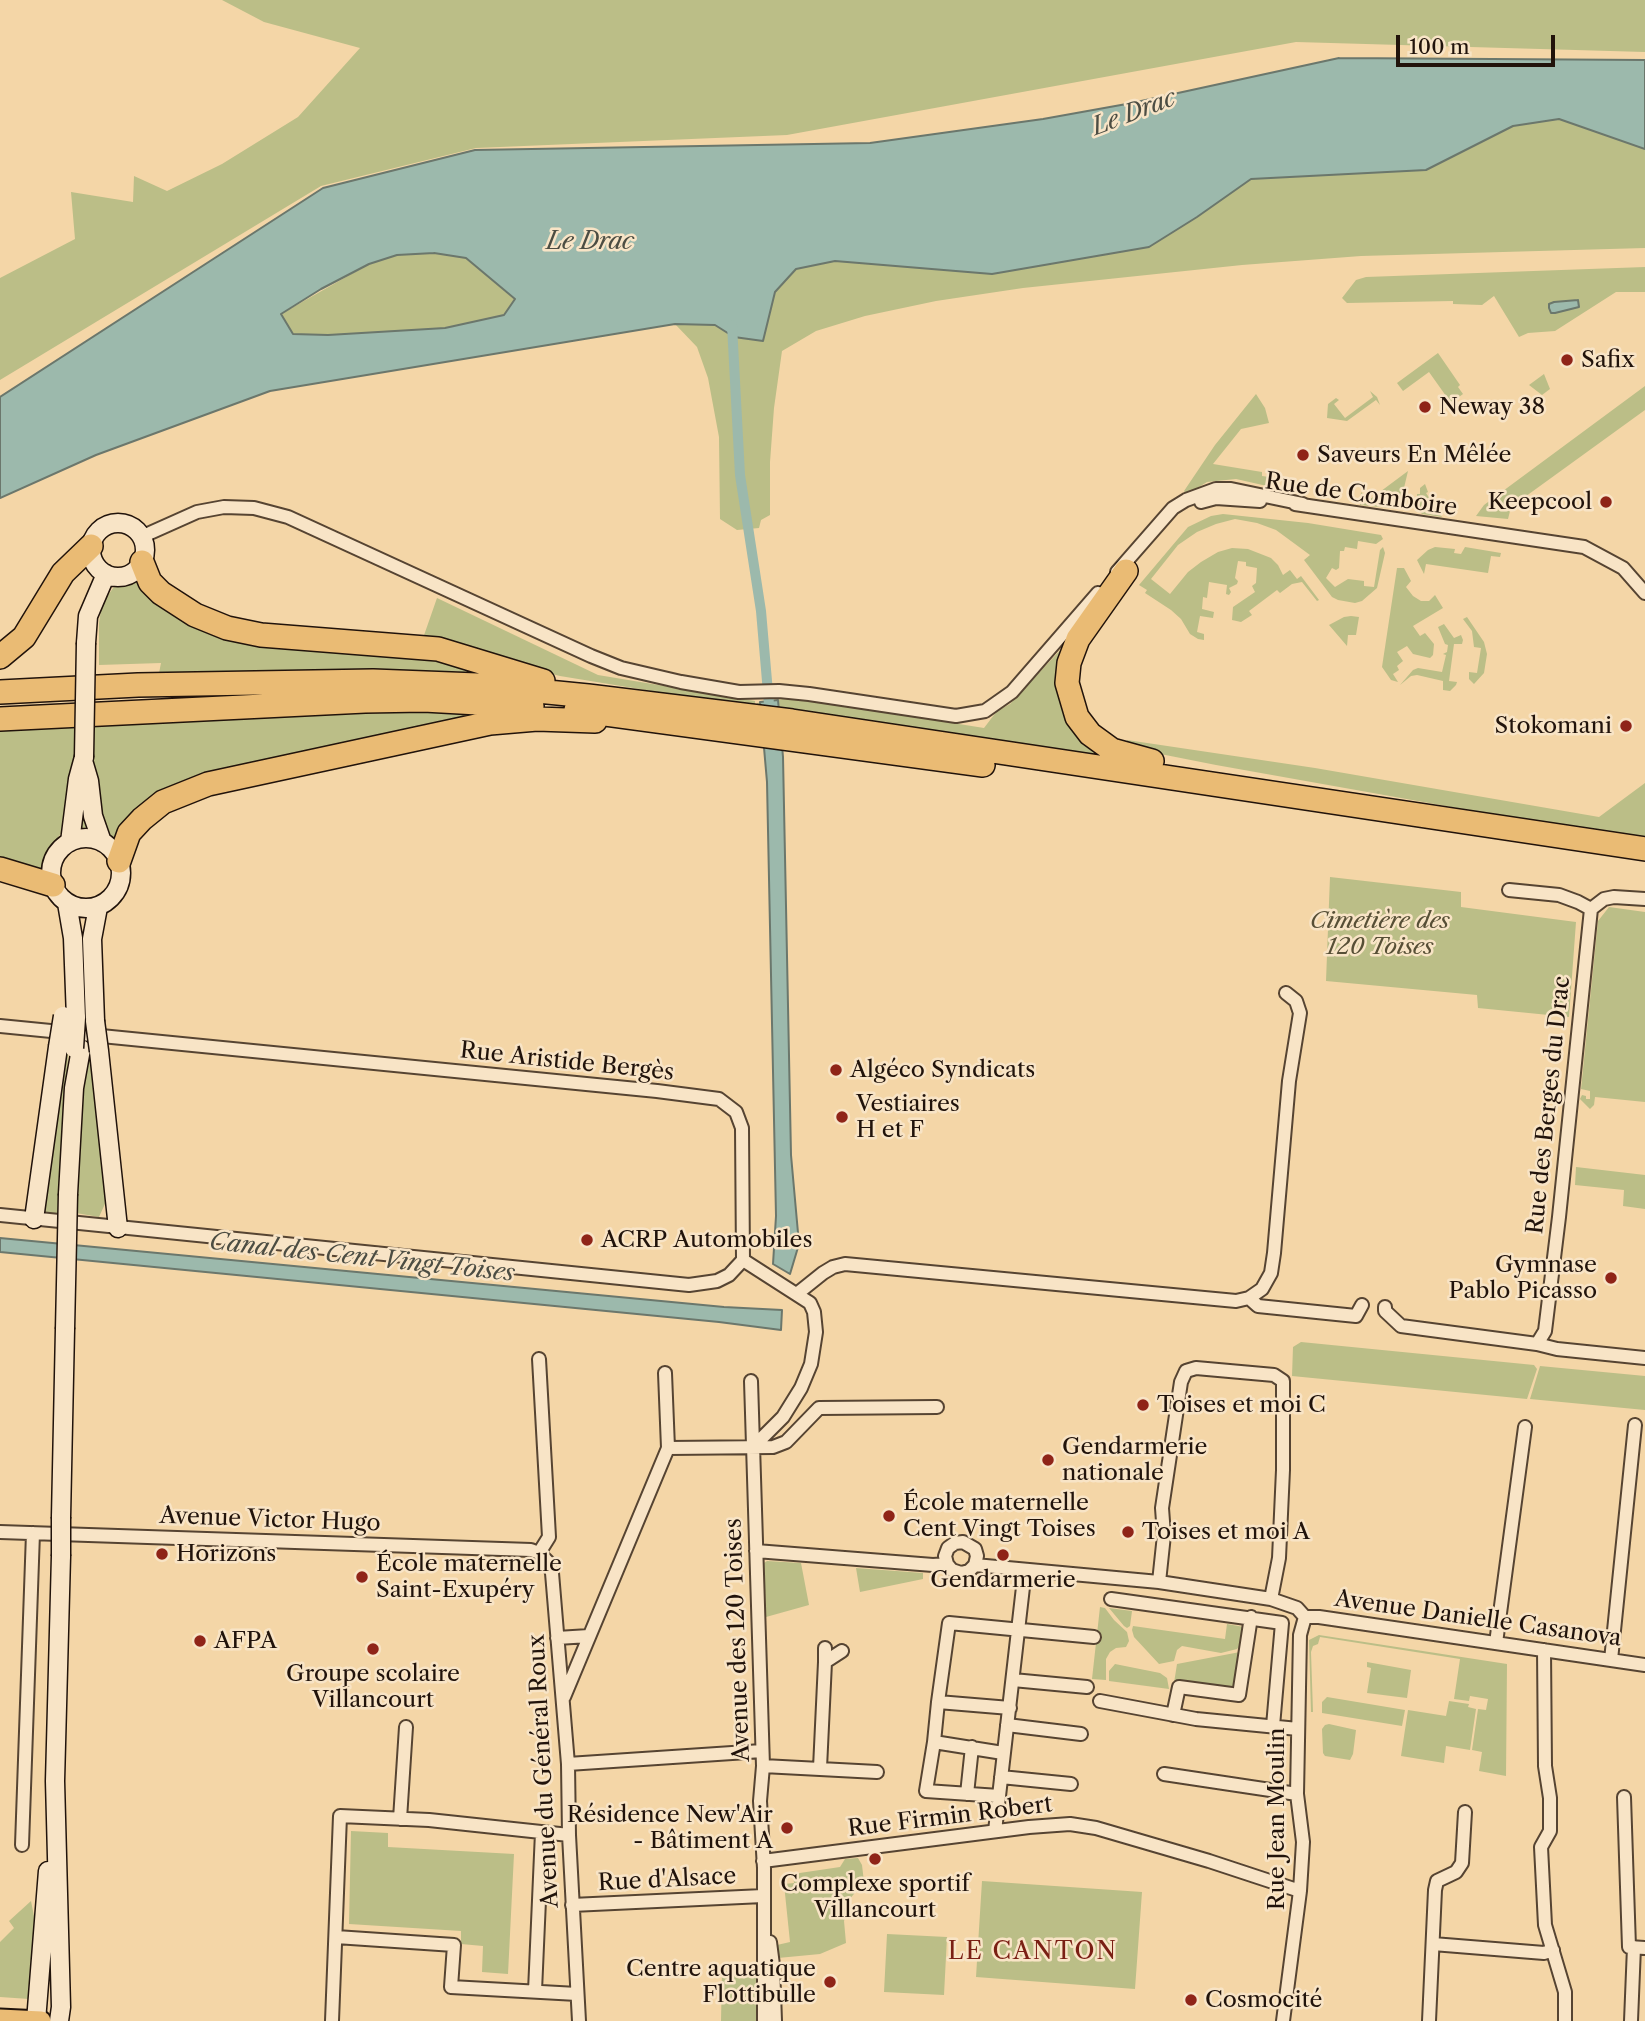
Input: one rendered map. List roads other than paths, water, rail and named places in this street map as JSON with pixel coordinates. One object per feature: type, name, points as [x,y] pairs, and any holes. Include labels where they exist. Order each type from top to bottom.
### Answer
[{"type":"highway","points":[[0,657],[24,637],[63,573],[92,546]]},
{"type":"highway","points":[[142,562],[150,582],[161,593],[195,615],[227,628],[261,635],[438,649],[525,676],[572,686],[589,696]]},
{"type":"highway","points":[[1126,571],[1083,631],[1071,655],[1067,683],[1072,706],[1082,726],[1099,743],[1121,754],[1232,776],[1294,796]]},
{"type":"highway","points":[[0,692],[138,685],[373,681],[477,685],[589,696],[755,714],[792,730],[1117,784],[1645,863]]},
{"type":"highway","points":[[0,719],[424,700],[552,707],[622,717]]},
{"type":"highway","points":[[119,861],[129,833],[142,819],[163,803],[208,784],[490,723],[537,719],[592,721],[622,717],[755,714]]},
{"type":"highway","points":[[792,730],[1294,796],[1645,849]]},
{"type":"highway","points":[[0,869],[60,894]]},
{"type":"main road","points":[[113,524],[129,526],[141,537],[144,550],[142,562],[127,575],[106,574],[94,563],[92,546],[99,531],[113,524]]},
{"type":"main road","points":[[102,842],[93,816],[84,760],[88,616],[106,574]]},
{"type":"main road","points":[[70,842],[78,779],[84,760]]},
{"type":"main road","points":[[34,1219],[78,1049],[80,1019],[73,938],[51,873],[53,860],[60,849],[70,842],[86,838],[102,842],[112,850],[119,861],[121,874],[119,886],[113,896],[98,907],[82,908],[60,894]]},
{"type":"main road","points":[[36,2021],[55,1781],[68,1194],[80,1019],[92,962],[93,926],[98,907]]},
{"type":"main road","points":[[78,1049],[118,1228]]},
{"type":"main road","points":[[55,1781],[61,2007],[59,2021]]},
{"type":"main road","points":[[0,2018],[41,2021]]},
{"type":"street","points":[[141,537],[211,509],[239,507],[271,512],[288,517],[601,660],[621,668],[681,682],[755,714],[779,691],[965,716],[985,711],[1004,699],[1029,675],[1180,502],[1216,489],[1231,489],[1303,504]]},
{"type":"street","name":"Rue de Comboire","points":[[1053,647],[1087,615],[1176,513],[1185,506],[1216,498],[1303,504],[1584,547],[1623,568],[1645,593]]},
{"type":"street","points":[[1509,890],[1559,895],[1591,909],[1604,898],[1645,899]]},
{"type":"street","name":"Rue des Berges du Drac","points":[[1536,1344],[1545,1331],[1591,909]]},
{"type":"street","points":[[798,1293],[823,1273],[845,1264],[1236,1301],[1249,1298],[1262,1289],[1271,1273],[1275,1253],[1289,1081],[1300,1013],[1296,1001],[1286,993]]},
{"type":"street","name":"Rue Aristide Bergès","points":[[0,1026],[657,1091],[719,1100],[736,1112],[742,1128],[743,1259]]},
{"type":"street","points":[[0,1216],[689,1285],[717,1281],[729,1275],[743,1259],[810,1303],[816,1332],[811,1364],[801,1388],[783,1417],[754,1446]]},
{"type":"street","points":[[1249,1298],[1258,1306],[1356,1316],[1362,1305]]},
{"type":"street","points":[[1385,1307],[1385,1311],[1401,1326],[1557,1349],[1645,1358]]},
{"type":"street","points":[[539,1359],[549,1537],[539,1553]]},
{"type":"street","points":[[1159,1582],[1164,1535],[1162,1508],[1181,1382],[1186,1371],[1196,1368],[1274,1375],[1283,1381],[1283,1471],[1279,1558],[1271,1599]]},
{"type":"street","points":[[562,1700],[668,1448],[665,1373]]},
{"type":"street","name":"Avenue des 120 Toises","points":[[751,1381],[763,1766],[760,1801],[764,2021]]},
{"type":"street","points":[[668,1448],[774,1447],[786,1442],[819,1408],[937,1407]]},
{"type":"street","points":[[1611,1660],[1639,1463],[1634,1425]]},
{"type":"street","points":[[1496,1643],[1525,1427]]},
{"type":"street","name":"Avenue Victor Hugo","points":[[0,1532],[518,1550],[539,1553]]},
{"type":"street","points":[[22,1845],[33,1533]]},
{"type":"street","points":[[963,1542],[975,1549],[975,1565],[969,1571],[961,1573],[952,1570],[947,1564],[945,1556],[948,1548],[955,1543],[963,1542]]},
{"type":"street","points":[[755,1551],[947,1564]]},
{"type":"street","name":"Avenue du Général Roux","points":[[539,1553],[548,1562],[552,1573],[568,1764],[579,2021]]},
{"type":"street","points":[[975,1565],[1159,1582],[1271,1599],[1297,1608],[1305,1617]]},
{"type":"street","points":[[995,1831],[1023,1587]]},
{"type":"street","points":[[1111,1599],[1251,1617],[1239,1695],[1179,1687],[1173,1715]]},
{"type":"street","name":"Rue Jean Moulin","points":[[1251,1617],[1282,1623],[1273,1726]]},
{"type":"street","name":"Avenue Danielle Casanova","points":[[1305,1617],[1645,1665]]},
{"type":"street","name":"Rue Jean Moulin","points":[[1283,2021],[1300,1891],[1303,1842],[1297,1794],[1303,1721],[1300,1635],[1305,1617]]},
{"type":"street","points":[[999,1796],[926,1791],[949,1623],[1094,1637]]},
{"type":"street","points":[[557,1638],[589,1636]]},
{"type":"street","points":[[820,1768],[825,1648]]},
{"type":"street","points":[[1544,1650],[1545,1766],[1550,1798],[1550,1831],[1541,1847],[1545,1925],[1566,1992],[1565,2021]]},
{"type":"street","points":[[825,1662],[842,1651]]},
{"type":"street","points":[[1013,1680],[1087,1687]]},
{"type":"street","points":[[1100,1701],[1173,1715],[1273,1726],[1303,1721]]},
{"type":"street","points":[[938,1702],[1010,1708]]},
{"type":"street","points":[[1007,1726],[1082,1734]]},
{"type":"street","points":[[400,1819],[406,1727]]},
{"type":"street","points":[[934,1742],[1003,1753]]},
{"type":"street","points":[[967,1794],[972,1748]]},
{"type":"street","points":[[568,1764],[762,1751]]},
{"type":"street","points":[[763,1766],[877,1772]]},
{"type":"street","points":[[1164,1774],[1297,1794]]},
{"type":"street","points":[[1001,1777],[1071,1784]]},
{"type":"street","points":[[1624,1797],[1629,1947],[1639,1948],[1631,2021]]},
{"type":"street","points":[[1429,2021],[1437,1881],[1456,1872],[1462,1863],[1465,1812]]},
{"type":"street","points":[[332,2021],[340,1816],[569,1835]]},
{"type":"street","name":"Rue Firmin Robert","points":[[763,1861],[1058,1824],[1096,1828],[1300,1891]]},
{"type":"street","name":"Avenue du Général Roux","points":[[535,1991],[542,1832]]},
{"type":"street","name":"Avenue des 120 Toises","points":[[763,1896],[773,1965],[775,2021]]},
{"type":"street","name":"Rue d'Alsace","points":[[572,1905],[763,1896]]},
{"type":"street","points":[[335,1937],[454,1945],[451,1987],[577,1994]]},
{"type":"street","points":[[1433,1944],[1544,1954],[1553,1950]]},
{"type":"water","name":"Le Drac","points":[[1339,58],[1645,60],[1645,149],[1559,119],[1513,126],[1426,170],[1251,179],[1149,247],[992,274],[835,261],[796,269],[775,292],[763,341],[734,337],[715,325],[675,324],[270,391],[96,455],[0,498],[0,397],[323,188],[475,150],[870,143],[1043,119],[1132,103]],"holes":[[[434,253],[466,258],[515,299],[504,315],[445,328],[328,335],[293,334],[281,314],[369,264],[397,255]]]},
{"type":"water","points":[[1578,300],[1579,307],[1555,313],[1551,313],[1549,308],[1549,304],[1554,302]]},
{"type":"water","points":[[778,700],[783,757],[791,1155],[799,1244],[790,1274],[773,1264],[776,1216],[767,782],[760,702]]},
{"type":"water","points":[[0,1238],[724,1307],[782,1310],[781,1330],[0,1252]]},
{"type":"waterway","points":[[732,325],[740,475],[761,611],[770,716]]},
{"type":"place","name":"Safix","points":[[1567,360]]},
{"type":"place","name":"Neway 38","points":[[1425,407]]},
{"type":"place","name":"Saveurs En Mêlée","points":[[1303,455]]},
{"type":"place","name":"Keepcool","points":[[1606,502]]},
{"type":"place","name":"Stokomani","points":[[1626,726]]},
{"type":"place","name":"Algéco Syndicats","points":[[836,1070]]},
{"type":"place","name":"Vestiaires H et F","points":[[842,1117]]},
{"type":"place","name":"ACRP Automobiles","points":[[587,1240]]},
{"type":"place","name":"Gymnase Pablo Picasso","points":[[1611,1278]]},
{"type":"place","name":"Toises et moi C","points":[[1143,1405]]},
{"type":"place","name":"Gendarmerie nationale","points":[[1048,1460]]},
{"type":"place","name":"École maternelle Cent Vingt Toises","points":[[889,1516]]},
{"type":"place","name":"Toises et moi A","points":[[1128,1532]]},
{"type":"place","name":"Horizons","points":[[162,1554]]},
{"type":"place","name":"Gendarmerie","points":[[1003,1555]]},
{"type":"place","name":"École maternelle Saint-Exupéry","points":[[362,1577]]},
{"type":"place","name":"AFPA","points":[[200,1641]]},
{"type":"place","name":"Groupe scolaire Villancourt","points":[[373,1649]]},
{"type":"place","name":"Résidence New'Air - Bâtiment A","points":[[787,1828]]},
{"type":"place","name":"Complexe sportif Villancourt","points":[[875,1859]]},
{"type":"place","name":"Centre aquatique Flottibulle","points":[[830,1982]]},
{"type":"place","name":"Cosmocité","points":[[1191,2000]]},
{"type":"district","name":"LE CANTON","points":[[1033,1952]]},
{"type":"park label","name":"Cimetière des 120 Toises","points":[[1380,934]]},
{"type":"water label","name":"Canal des Cent Vingt Toises","points":[[362,1258]]}]
